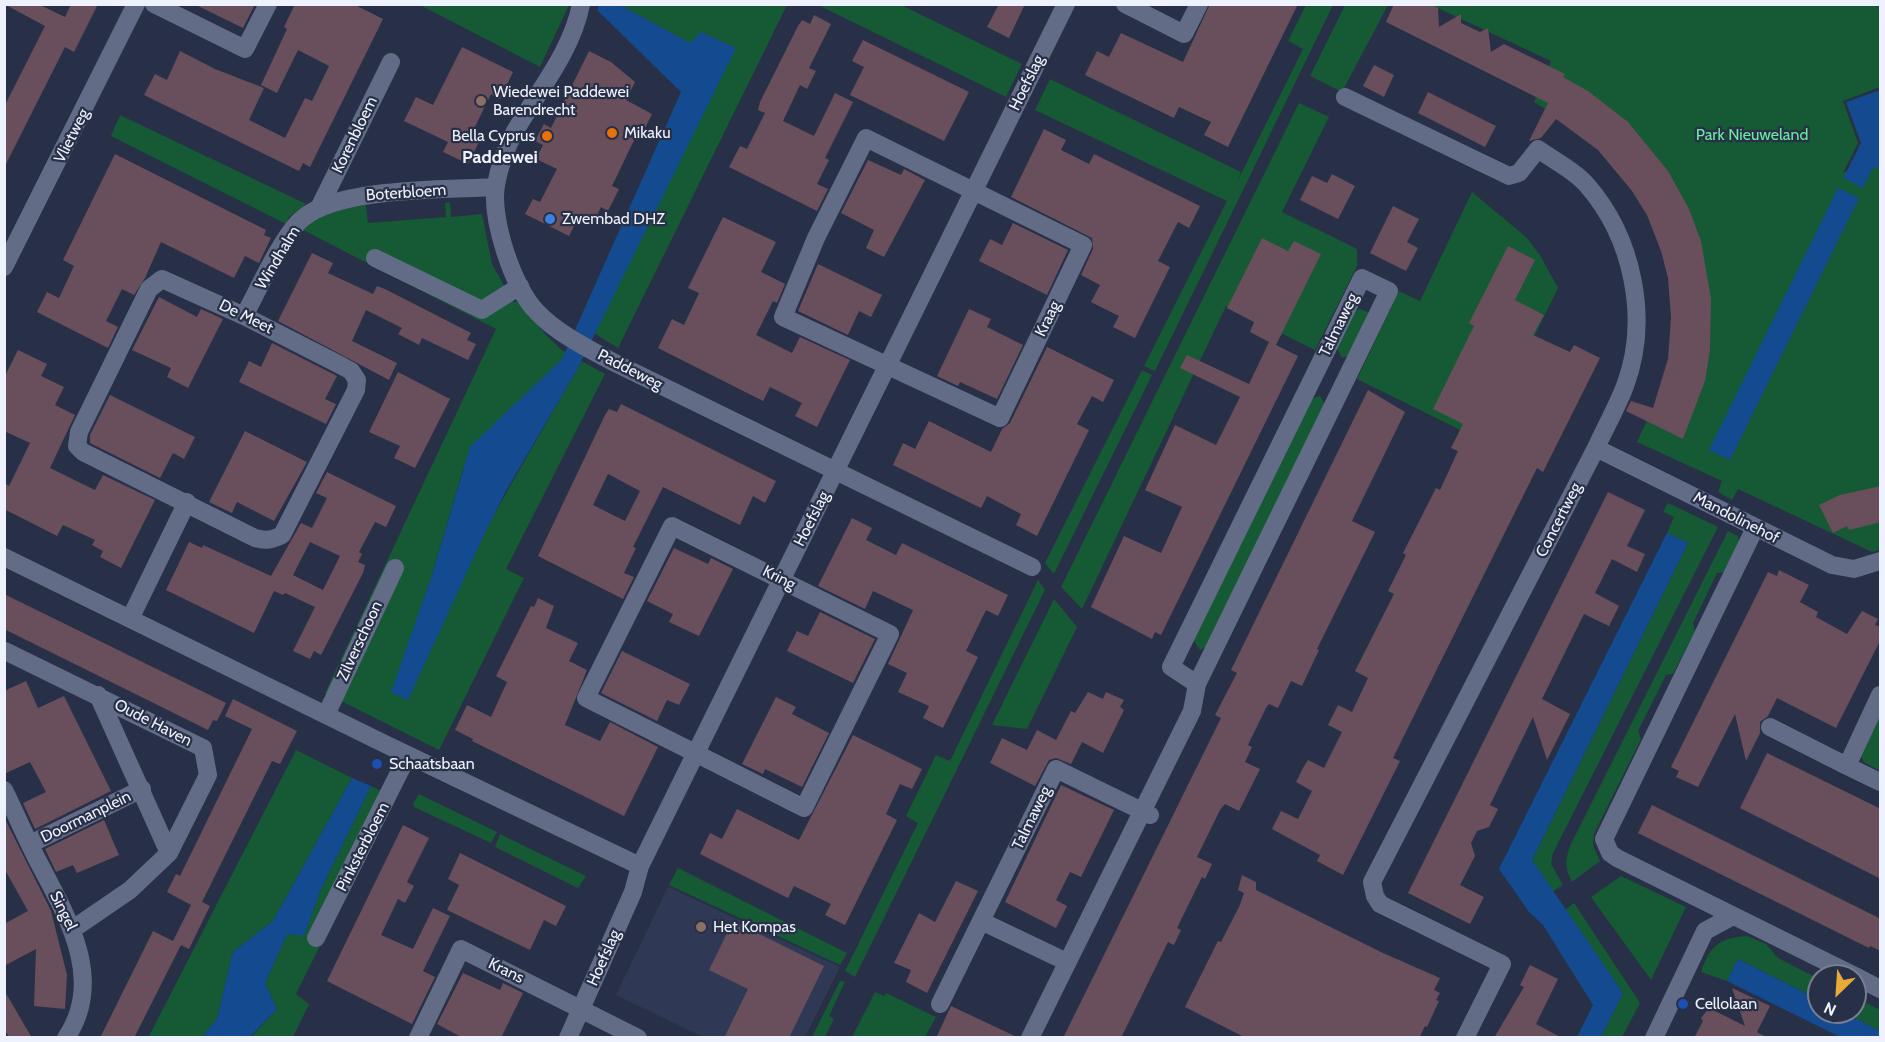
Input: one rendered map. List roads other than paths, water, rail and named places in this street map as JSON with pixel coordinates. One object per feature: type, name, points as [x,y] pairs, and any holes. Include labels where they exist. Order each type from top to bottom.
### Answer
[{"type":"street","name":"Vlietweg","points":[[4,267],[136,4]]},
{"type":"street","points":[[154,4],[245,49],[268,4]]},
{"type":"street","name":"Hoefslag","points":[[568,1038],[633,892],[640,866],[1066,4]]},
{"type":"street","points":[[1125,4],[1185,34],[1199,4]]},
{"type":"street","name":"Paddeweg","points":[[580,8],[566,46],[513,136],[496,187],[503,247],[520,286],[534,310],[564,334],[589,349],[1032,567]]},
{"type":"street","name":"Korenbloem","points":[[319,208],[391,62]]},
{"type":"street","name":"Concertweg","points":[[1344,97],[1509,176],[1519,173],[1538,149],[1585,183],[1611,219],[1636,290],[1636,333],[1626,385],[1596,448],[1372,882],[1375,896],[1380,904],[1502,964],[1465,1038]]},
{"type":"street","name":"Kraag","points":[[866,138],[1083,245],[1000,418],[888,366],[783,317],[821,228],[866,138]]},
{"type":"street","name":"Boterbloem","points":[[319,208],[357,197],[496,187]]},
{"type":"street","name":"Windhalm","points":[[244,316],[292,230],[303,217],[319,208]]},
{"type":"street","points":[[375,258],[482,310],[520,286]]},
{"type":"street","name":"Talmaweg","points":[[1030,1038],[1067,962],[1146,813],[1192,711],[1197,684],[1389,291],[1362,278],[1171,667],[1197,684]]},
{"type":"street","name":"De Meet","points":[[162,279],[244,316],[351,371],[357,380],[356,390],[282,535],[266,541],[255,538],[187,502],[82,452],[77,446],[79,432],[149,289],[162,279]]},
{"type":"street","name":"Mandolinehof","points":[[1596,448],[1832,565],[1854,569],[1881,561]]},
{"type":"street","points":[[130,619],[187,502]]},
{"type":"street","name":"Kring","points":[[672,525],[890,634],[804,808],[697,754],[585,698],[672,525]]},
{"type":"street","points":[[1755,528],[1604,838],[1610,853],[1617,858],[1831,964]]},
{"type":"street","points":[[4,557],[640,866]]},
{"type":"street","name":"Zilverschoon","points":[[326,715],[395,568]]},
{"type":"street","name":"Oude Haven","points":[[5,651],[202,748],[208,775],[169,853],[130,890],[73,929]]},
{"type":"street","name":"Oude Haven","points":[[98,695],[169,853]]},
{"type":"street","points":[[1846,766],[1881,695]]},
{"type":"street","points":[[1770,727],[1881,782]]},
{"type":"street","name":"Pinksterbloem","points":[[316,938],[408,755]]},
{"type":"street","name":"Talmaweg","points":[[940,1004],[1056,769],[1146,813]]},
{"type":"street","name":"Doormanplein","points":[[30,844],[142,789]]},
{"type":"street","name":"Singel","points":[[4,790],[73,929],[83,965],[82,1002],[66,1038]]},
{"type":"street","points":[[1654,1038],[1705,931],[1733,916]]},
{"type":"street","points":[[981,921],[1067,962]]},
{"type":"street","name":"Krans","points":[[418,1038],[460,949],[638,1038]]},
{"type":"street","points":[[1867,982],[1881,989]]},
{"type":"water","points":[[598,5],[620,5],[690,43],[701,32],[736,48],[578,368],[506,491],[408,700],[391,692],[432,575],[470,447],[562,359],[681,92],[598,11]]},
{"type":"water","points":[[1880,90],[1880,166],[1872,169],[1863,188],[1843,178],[1861,143],[1846,102]]},
{"type":"water","points":[[1838,188],[1859,198],[1730,460],[1709,450]]},
{"type":"water","points":[[1667,533],[1688,543],[1532,860],[1623,993],[1601,1037],[1577,1037],[1593,1005],[1543,925],[1529,912],[1499,869]]},
{"type":"water","points":[[352,778],[371,786],[321,889],[304,936],[287,934],[265,983],[277,1009],[250,1037],[202,1037],[217,1019],[233,952],[273,921]]},
{"type":"water","points":[[1738,959],[1807,994],[1807,1021],[1727,981]]},
{"type":"water","points":[[1814,1024],[1866,1024],[1880,1031],[1880,1037],[1840,1037]]},
{"type":"place","name":"Wiedewei Paddewei Barendrecht","points":[[481,101]]},
{"type":"place","name":"Mikaku","points":[[612,133]]},
{"type":"place","name":"Bella Cyprus","points":[[547,136]]},
{"type":"place","name":"Zwembad DHZ","points":[[550,219]]},
{"type":"place","name":"Schaatsbaan","points":[[377,764]]},
{"type":"place","name":"Het Kompas","points":[[701,927]]},
{"type":"place","name":"Cellolaan","points":[[1683,1004]]},
{"type":"district","name":"Paddewei","points":[[500,158]]},
{"type":"park label","name":"Park Nieuweland","points":[[1752,135]]}]
